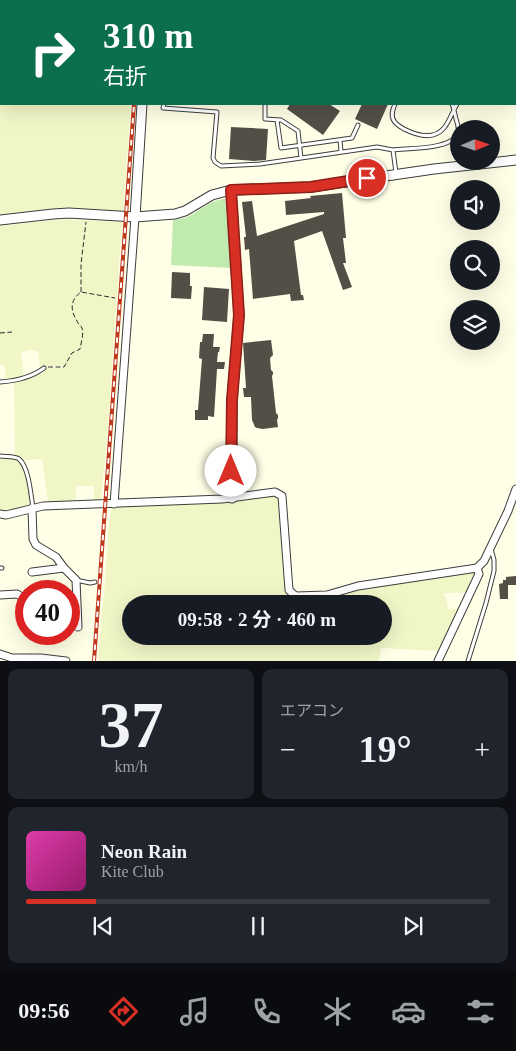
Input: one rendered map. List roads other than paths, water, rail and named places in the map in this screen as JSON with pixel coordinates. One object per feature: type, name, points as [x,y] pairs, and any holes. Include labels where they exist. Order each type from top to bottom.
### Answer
[{"type":"street","points":[[114,504],[142,105]]},
{"type":"street","points":[[0,220],[53,214],[134,217],[180,212],[193,207],[212,195],[231,190],[311,187],[396,174],[516,160]]},
{"type":"street","points":[[231,190],[239,315],[232,400],[232,498]]},
{"type":"street","points":[[0,514],[43,506],[232,498],[275,492],[282,496],[289,590],[296,596],[327,595],[358,586],[478,568],[482,564],[508,511],[516,489]]},
{"type":"street","points":[[33,508],[32,539],[36,545],[56,556],[64,568],[76,580]]},
{"type":"street","points":[[32,572],[64,568]]},
{"type":"street","points":[[438,661],[479,574],[478,568]]},
{"type":"street","points":[[0,594],[15,594]]},
{"type":"street","points":[[0,654],[12,658],[66,661]]},
{"type":"lane","points":[[164,105],[163,108],[216,112],[213,158],[217,165],[224,166],[260,164],[377,147],[391,148],[393,150],[436,146],[454,139],[458,130],[452,105]]},
{"type":"lane","points":[[395,105],[392,116],[398,126],[425,136],[432,135],[444,128],[456,105]]},
{"type":"lane","points":[[265,106],[265,119],[281,120],[298,131],[301,158]]},
{"type":"lane","points":[[277,120],[281,148],[352,138],[358,125]]},
{"type":"lane","points":[[340,140],[342,152]]},
{"type":"lane","points":[[393,150],[396,174]]},
{"type":"lane","points":[[0,382],[11,381],[33,374],[44,368]]},
{"type":"lane","points":[[0,456],[20,460],[28,477],[33,508]]},
{"type":"lane","points":[[468,661],[494,571],[494,560],[490,546]]},
{"type":"lane","points":[[80,581],[95,582]]},
{"type":"railway","points":[[94,661],[134,105]]}]
